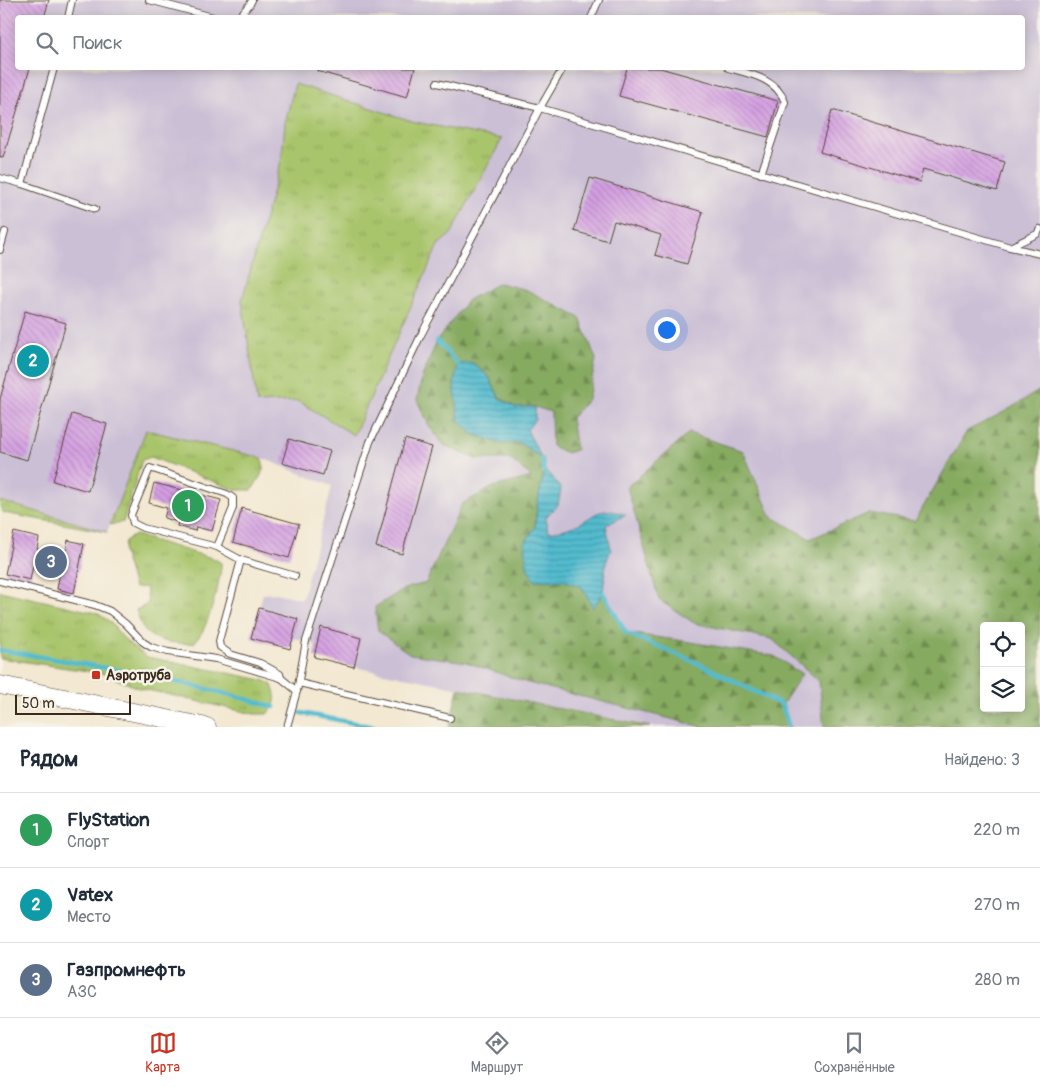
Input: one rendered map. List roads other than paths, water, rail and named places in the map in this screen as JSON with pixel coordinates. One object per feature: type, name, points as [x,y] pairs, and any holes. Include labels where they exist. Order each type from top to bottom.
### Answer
[{"type":"main road","points":[[0,685],[207,727]]},
{"type":"lane","points":[[69,15],[72,0]]},
{"type":"lane","points":[[149,0],[206,15]]},
{"type":"lane","points":[[241,15],[252,0]]},
{"type":"lane","points":[[592,15],[599,0]]},
{"type":"lane","points":[[22,184],[53,70]]},
{"type":"lane","points":[[287,727],[299,683],[306,641],[370,442],[420,335],[562,70]]},
{"type":"lane","points":[[735,70],[765,78],[781,92],[785,102],[761,174]]},
{"type":"lane","points":[[437,83],[540,108],[1010,247],[1040,254]]},
{"type":"lane","points":[[0,178],[95,209]]},
{"type":"lane","points":[[1010,247],[1037,234],[1040,229]]},
{"type":"lane","points":[[0,250],[5,232]]},
{"type":"lane","points":[[217,547],[233,508],[233,498],[150,468],[131,515],[133,523],[143,528],[217,547],[241,560],[295,576]]},
{"type":"lane","points":[[216,659],[241,560]]},
{"type":"lane","points":[[0,581],[110,611],[143,642],[158,650],[216,659],[281,678]]},
{"type":"lane","points":[[219,641],[220,647],[225,651],[260,663],[280,674],[281,678],[297,691]]},
{"type":"lane","points":[[299,683],[450,718]]},
{"type":"water","points":[[473,363],[489,377],[499,398],[515,407],[535,407],[535,419],[527,430],[542,459],[520,443],[502,444],[473,434],[459,420],[454,384],[458,364]]},
{"type":"water","points":[[544,471],[551,475],[561,489],[558,505],[546,517],[548,532],[571,527],[601,512],[608,511],[626,515],[606,525],[611,549],[606,563],[603,593],[593,608],[582,587],[566,581],[534,580],[527,567],[525,543],[535,527]]},
{"type":"waterway","points":[[437,341],[458,364]]},
{"type":"waterway","points":[[542,459],[544,471]]},
{"type":"waterway","points":[[603,593],[626,633],[702,665],[782,705],[789,727]]},
{"type":"waterway","points":[[0,650],[172,681],[274,707]]},
{"type":"waterway","points":[[301,713],[375,727]]},
{"type":"place","name":"Vatex","points":[[33,361]]},
{"type":"place","name":"FlyStation","points":[[188,506]]},
{"type":"place","name":"Газпромнефть","points":[[51,562]]},
{"type":"place","name":"Аэротруба","points":[[96,675]]}]
